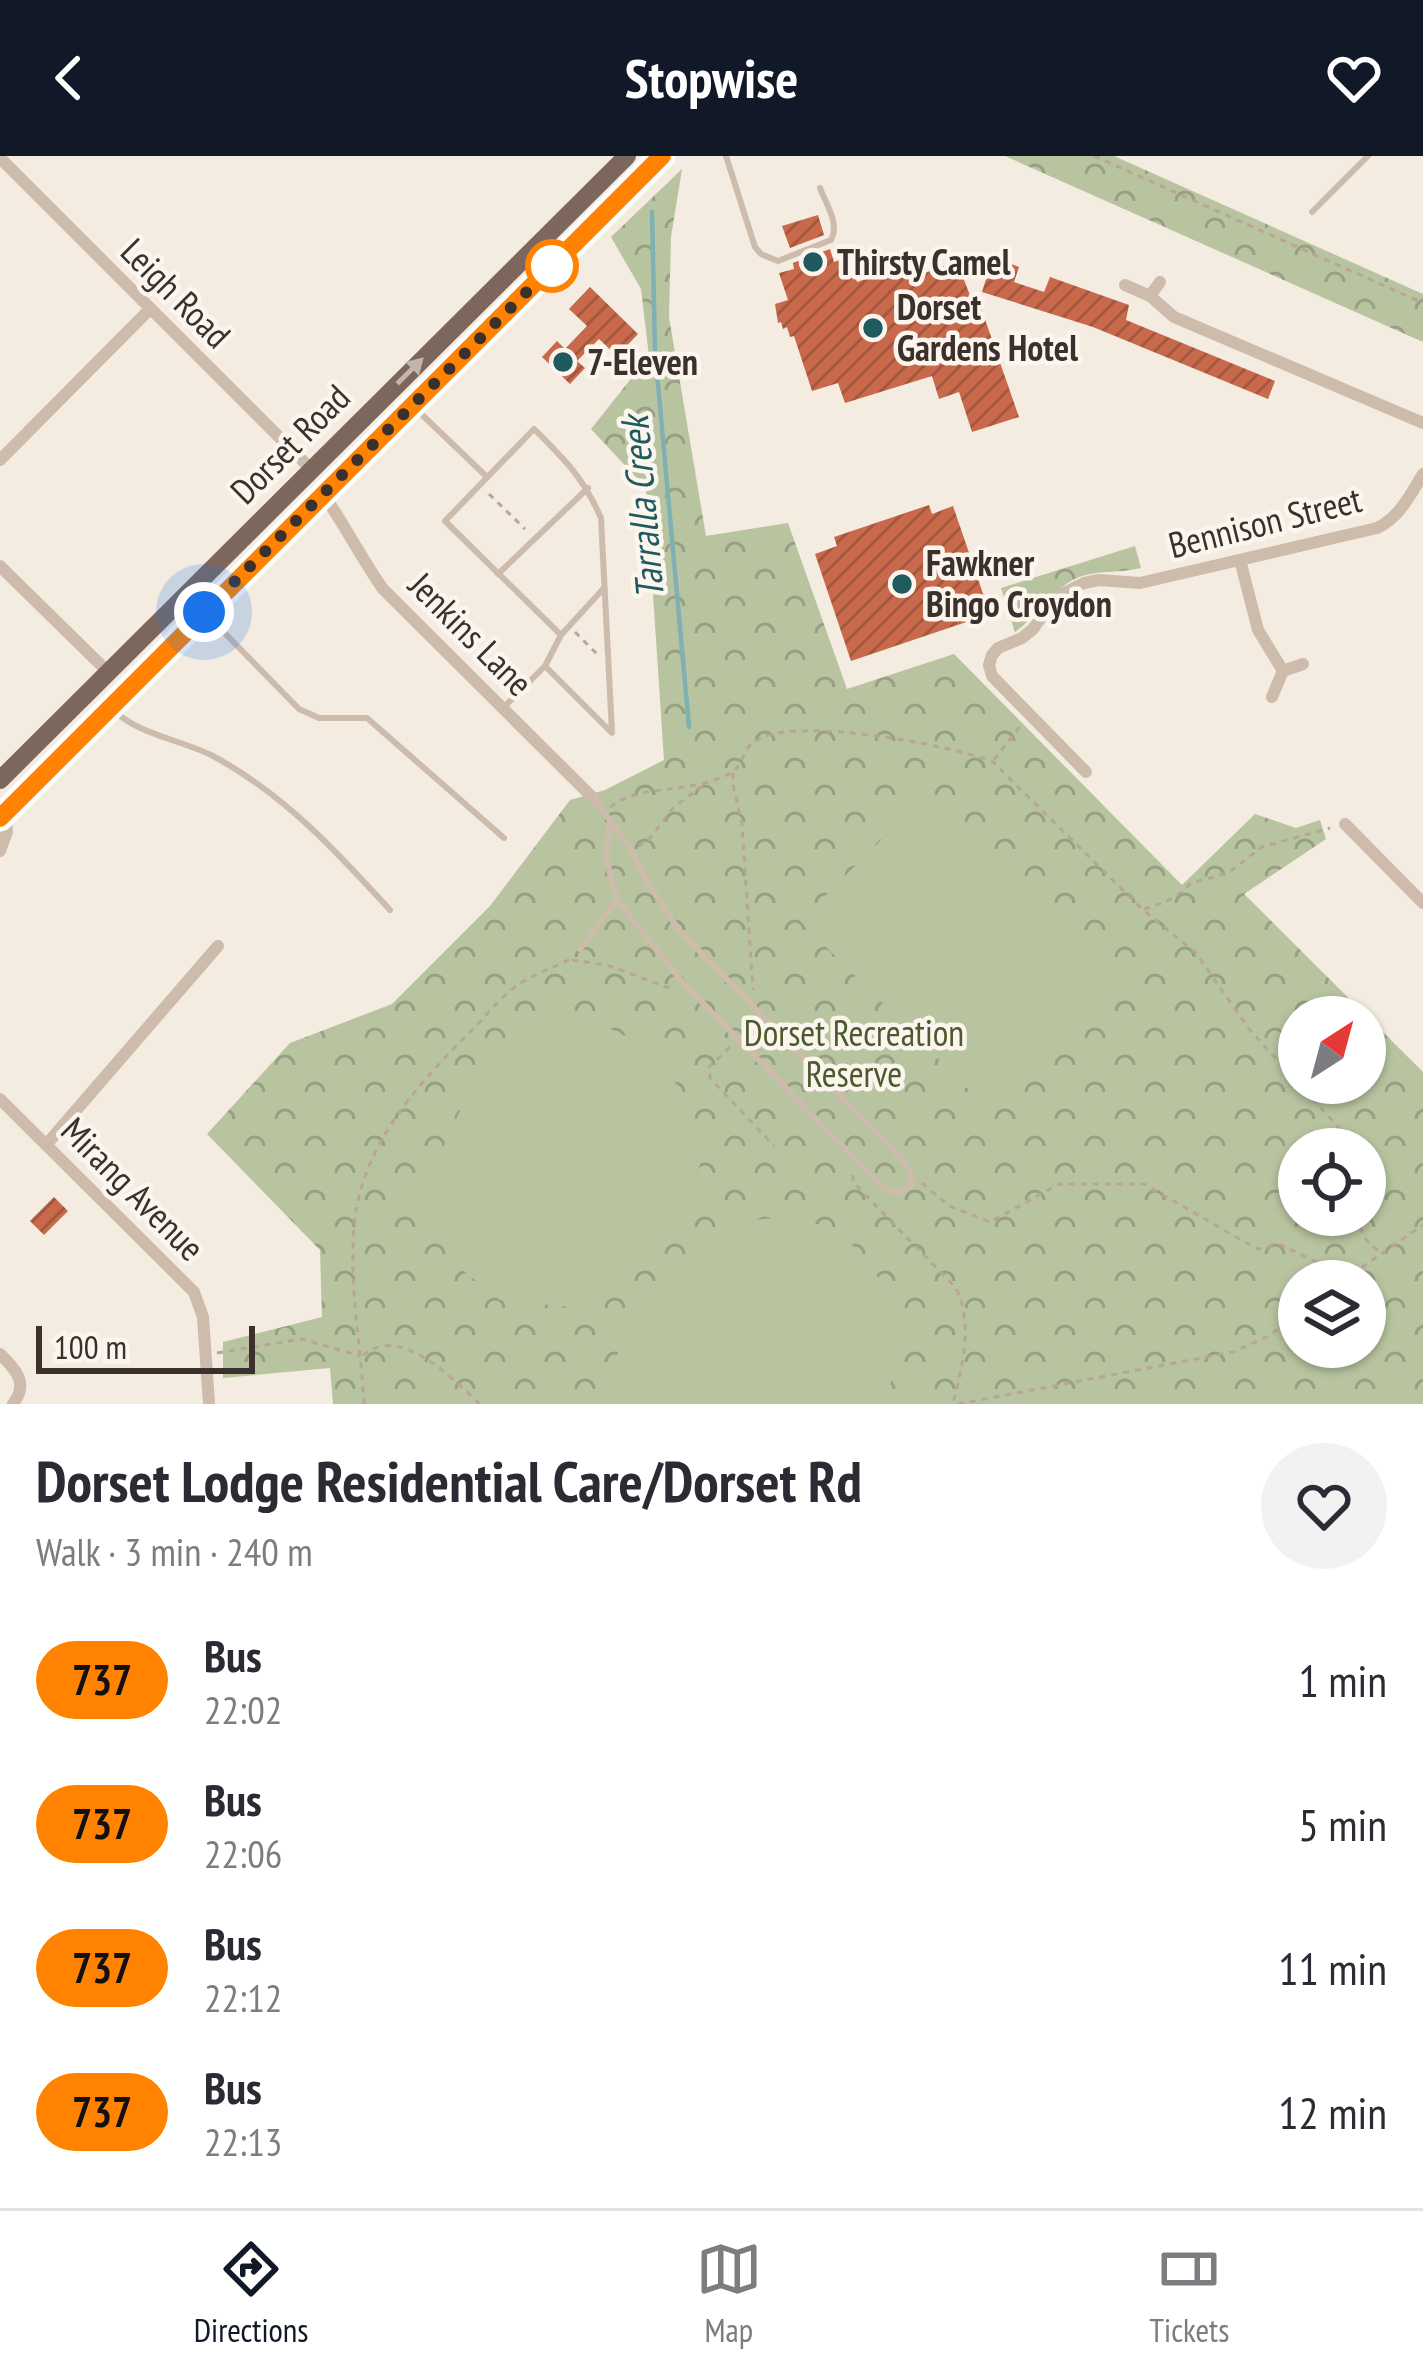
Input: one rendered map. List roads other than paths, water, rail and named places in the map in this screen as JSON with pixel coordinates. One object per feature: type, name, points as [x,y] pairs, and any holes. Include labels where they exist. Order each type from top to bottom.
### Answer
[{"type":"main road","name":"Dorset Road","points":[[0,780],[627,156]]},
{"type":"main road","name":"Dorset Road","points":[[3,815],[663,156]]},
{"type":"main road","points":[[491,291],[509,309]]},
{"type":"main road","points":[[311,469],[323,494]]},
{"type":"street","name":"Leigh Road","points":[[0,158],[311,469]]},
{"type":"street","points":[[1150,296],[1160,282]]},
{"type":"street","points":[[1125,285],[1150,296],[1174,317],[1423,422]]},
{"type":"street","points":[[0,460],[150,309]]},
{"type":"street","name":"Bennison Street","points":[[1086,772],[992,676],[988,665],[998,648],[1022,638],[1062,594],[1084,583],[1140,583],[1377,528],[1404,506],[1423,474]]},
{"type":"street","name":"Jenkins Lane","points":[[323,494],[383,589],[599,806]]},
{"type":"street","points":[[1240,560],[1258,630],[1283,671]]},
{"type":"street","points":[[0,566],[108,672]]},
{"type":"street","points":[[1272,697],[1283,671],[1303,664]]},
{"type":"street","points":[[0,851],[8,832],[3,815]]},
{"type":"street","points":[[1345,824],[1423,903]]},
{"type":"street","points":[[46,1145],[218,946]]},
{"type":"street","name":"Mirang Avenue","points":[[0,1099],[194,1292],[202,1308],[209,1404]]},
{"type":"street","points":[[0,1354],[18,1372],[21,1384],[13,1404]]},
{"type":"lane","points":[[726,156],[755,247],[778,261],[831,240],[835,234],[820,188]]},
{"type":"lane","points":[[1312,212],[1368,156]]},
{"type":"lane","points":[[412,405],[487,477]]},
{"type":"lane","points":[[545,666],[612,733],[601,518],[578,474],[534,429],[445,521],[561,635]]},
{"type":"lane","points":[[498,574],[588,488]]},
{"type":"lane","points":[[503,708],[545,666],[561,635],[604,588]]},
{"type":"lane","points":[[204,612],[298,709],[319,718],[367,718],[504,838]]},
{"type":"lane","points":[[110,707],[139,730],[161,734],[212,756],[256,784],[324,839],[390,910]]},
{"type":"lane","points":[[599,806],[631,849],[678,929],[906,1164],[911,1183],[902,1192],[892,1192],[854,1157],[698,999],[617,900],[606,858],[610,821]]},
{"type":"lane","points":[[580,949],[617,900]]},
{"type":"waterway","name":"Tarralla Creek","points":[[652,212],[655,351],[689,727]]},
{"type":"place","name":"Thirsty Camel","points":[[813,262]]},
{"type":"place","name":"Dorset Gardens Hotel","points":[[873,328]]},
{"type":"place","name":"7-Eleven","points":[[563,362]]},
{"type":"place","name":"Fawkner Bingo Croydon","points":[[902,584]]},
{"type":"park label","name":"Dorset Recreation Reserve","points":[[854,1054]]}]
